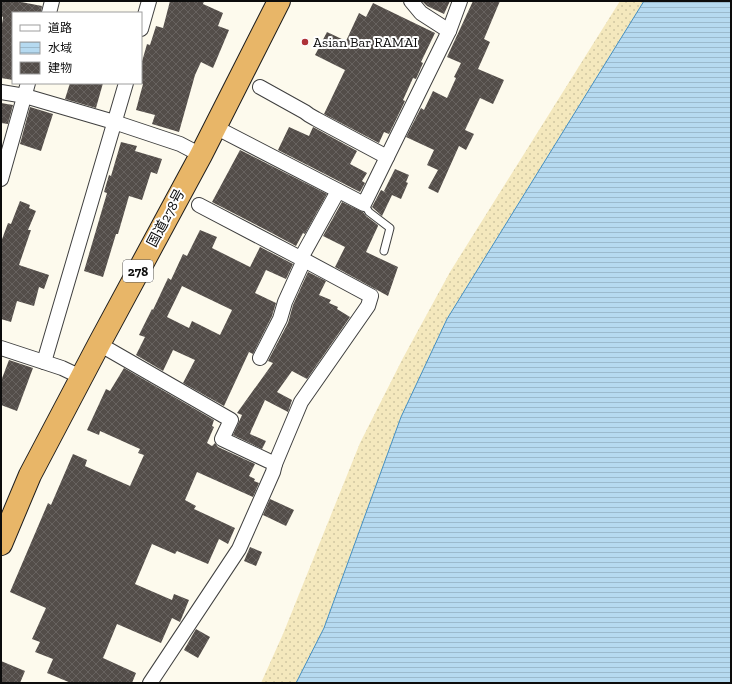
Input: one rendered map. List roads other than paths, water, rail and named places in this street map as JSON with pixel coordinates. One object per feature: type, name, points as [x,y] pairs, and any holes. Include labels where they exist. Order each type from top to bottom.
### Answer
[{"type":"highway","name":"国道278号","points":[[1,544],[30,476],[201,155],[280,1]]},
{"type":"street","points":[[49,12],[52,1]]},
{"type":"street","points":[[142,26],[149,1]]},
{"type":"street","points":[[411,1],[421,13],[449,31]]},
{"type":"street","points":[[215,127],[364,204],[449,31],[460,1]]},
{"type":"street","points":[[44,362],[126,84]]},
{"type":"street","points":[[260,87],[387,157]]},
{"type":"street","points":[[1,179],[27,89]]},
{"type":"street","points":[[1,92],[27,89],[114,122],[180,144],[201,155]]},
{"type":"street","points":[[260,358],[280,319],[285,302],[303,259],[338,191]]},
{"type":"street","points":[[150,683],[239,549],[273,472],[301,402],[368,306],[371,296],[199,205]]},
{"type":"street","points":[[99,344],[231,420],[222,439],[275,464]]},
{"type":"street","points":[[1,348],[62,368],[81,378]]},
{"type":"lane","points":[[364,204],[369,212],[390,228],[384,251]]},
{"type":"water","points":[[644,1],[731,1],[731,683],[296,683],[324,628],[401,417],[447,319]]},
{"type":"place","name":"Asian Bar RAMAI","points":[[305,42]]}]
